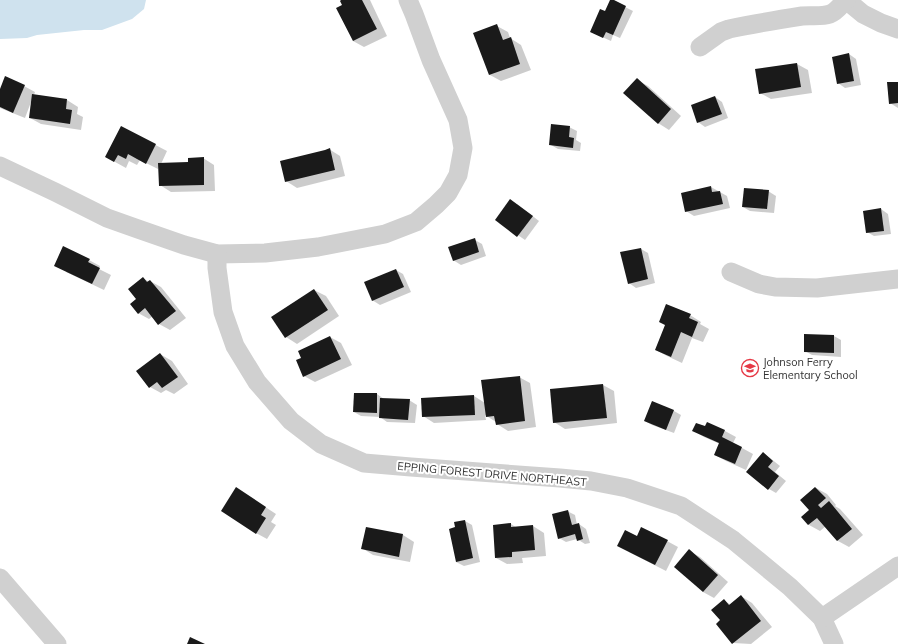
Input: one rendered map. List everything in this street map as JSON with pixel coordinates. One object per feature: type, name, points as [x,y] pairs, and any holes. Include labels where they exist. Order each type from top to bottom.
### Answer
[{"type":"street","points":[[0,166],[107,218],[138,230],[217,254],[265,253],[318,247],[384,234],[416,222],[436,206],[448,193],[458,175],[463,148],[458,120],[431,60],[408,0]]},
{"type":"street","points":[[700,46],[721,32],[729,29],[779,19],[822,16],[830,14],[846,0],[863,14],[898,29]]},
{"type":"street","name":"EPPING FOREST DRIVE NORTHEAST","points":[[217,254],[217,268],[223,312],[235,346],[257,382],[290,421],[321,444],[364,463],[591,481],[627,488],[681,506],[733,540],[790,587],[822,618],[834,644]]},
{"type":"street","points":[[731,272],[759,284],[774,287],[817,288],[898,279]]},
{"type":"street","points":[[822,618],[898,566]]},
{"type":"street","points":[[0,578],[57,644]]},
{"type":"water","points":[[0,0],[146,0],[144,9],[132,19],[102,30],[84,30],[37,35],[27,38],[0,39]]},
{"type":"building","points":[[341,0],[362,0],[377,29],[353,41],[336,8],[342,5]]},
{"type":"building","points":[[610,0],[614,0],[626,6],[613,35],[606,32],[603,38],[590,32],[600,9],[605,11]]},
{"type":"building","points":[[497,24],[503,40],[511,37],[520,64],[489,75],[473,33]]},
{"type":"building","points":[[849,53],[854,81],[837,84],[832,57]]},
{"type":"building","points":[[797,63],[801,87],[759,94],[755,69]]},
{"type":"building","points":[[5,76],[25,85],[13,113],[0,107],[0,89]]},
{"type":"building","points":[[637,78],[671,109],[658,124],[623,93]]},
{"type":"building","points":[[887,82],[898,82],[898,103],[889,104]]},
{"type":"building","points":[[32,94],[67,99],[66,109],[72,110],[70,124],[29,118]]},
{"type":"building","points":[[715,96],[722,114],[697,123],[691,105]]},
{"type":"building","points":[[551,124],[570,126],[569,137],[574,138],[573,148],[549,145]]},
{"type":"building","points":[[121,126],[156,144],[146,164],[128,154],[126,159],[118,155],[114,162],[105,157]]},
{"type":"building","points":[[330,148],[335,170],[285,182],[280,161]]},
{"type":"building","points":[[204,157],[204,185],[159,186],[158,163],[188,162],[188,158]]},
{"type":"building","points":[[711,186],[712,192],[720,191],[723,204],[685,212],[681,193]]},
{"type":"building","points":[[744,188],[769,190],[767,209],[742,207]]},
{"type":"building","points":[[510,199],[533,216],[517,237],[495,220]]},
{"type":"building","points":[[881,208],[884,231],[866,233],[863,211]]},
{"type":"building","points":[[475,238],[479,252],[453,261],[448,247]]},
{"type":"building","points":[[63,246],[90,259],[88,262],[100,268],[92,284],[54,266]]},
{"type":"building","points":[[641,248],[648,279],[628,284],[620,252]]},
{"type":"building","points":[[396,269],[404,287],[372,301],[364,282]]},
{"type":"building","points":[[143,277],[147,282],[150,280],[176,311],[158,325],[145,308],[138,314],[130,304],[136,299],[128,289]]},
{"type":"building","points":[[314,289],[328,310],[285,338],[271,317]]},
{"type":"building","points":[[666,304],[691,314],[689,318],[698,322],[692,337],[681,332],[671,357],[655,350],[665,325],[659,322]]},
{"type":"building","points":[[804,334],[834,335],[834,353],[804,352]]},
{"type":"building","points":[[330,336],[341,359],[303,377],[296,360],[301,358],[298,351]]},
{"type":"building","points":[[160,353],[178,377],[162,388],[157,382],[149,388],[136,371]]},
{"type":"building","points":[[520,376],[525,421],[496,425],[494,416],[486,417],[481,380]]},
{"type":"building","points":[[603,384],[607,418],[553,423],[550,389]]},
{"type":"building","points":[[354,393],[377,393],[377,413],[353,412]]},
{"type":"building","points":[[474,395],[475,415],[422,417],[421,398]]},
{"type":"building","points":[[380,398],[410,399],[408,420],[379,418]]},
{"type":"building","points":[[652,401],[674,410],[666,430],[644,421]]},
{"type":"building","points":[[707,422],[725,430],[722,437],[742,447],[735,464],[714,455],[719,443],[692,431],[696,423],[705,426]]},
{"type":"building","points":[[763,452],[773,461],[768,467],[779,476],[768,490],[746,472]]},
{"type":"building","points":[[236,487],[266,507],[261,515],[266,518],[256,534],[221,511]]},
{"type":"building","points":[[815,487],[826,498],[818,505],[821,508],[829,501],[852,529],[837,541],[817,518],[808,525],[801,517],[809,510],[800,500]]},
{"type":"building","points":[[568,510],[572,525],[579,523],[583,539],[577,541],[575,534],[558,539],[552,514]]},
{"type":"building","points":[[465,520],[473,558],[456,562],[449,529],[455,527],[454,522]]},
{"type":"building","points":[[511,523],[511,527],[533,525],[535,550],[512,552],[512,557],[495,558],[493,525]]},
{"type":"building","points":[[366,527],[403,534],[399,557],[361,549]]},
{"type":"building","points":[[641,527],[668,540],[655,565],[617,546],[625,530],[637,536]]},
{"type":"building","points":[[689,549],[718,575],[703,592],[674,567]]},
{"type":"building","points":[[741,595],[761,621],[732,644],[716,624],[720,620],[711,610],[724,599],[729,605]]},
{"type":"building","points":[[190,637],[205,644],[187,644]]},
{"type":"place","name":"Johnson Ferry Elementary School","points":[[750,368]]}]
